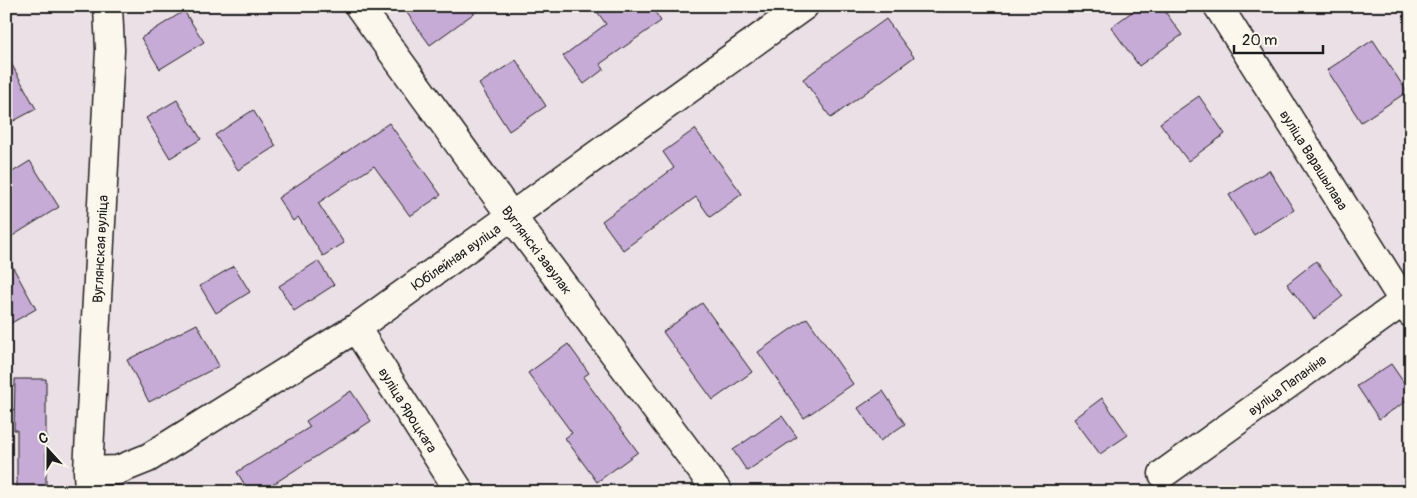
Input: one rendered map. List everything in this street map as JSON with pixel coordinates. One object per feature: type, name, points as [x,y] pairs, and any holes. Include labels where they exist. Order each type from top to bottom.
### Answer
[{"type":"street","name":"Вуглянская вуліца","points":[[88,481],[110,50],[108,6]]},
{"type":"street","name":"Вуглянскі завулак","points":[[359,6],[512,217],[718,492]]},
{"type":"street","name":"Юбілейная вуліца","points":[[88,481],[148,458],[356,328],[804,6]]},
{"type":"street","name":"вуліца Варашылава","points":[[1218,6],[1408,304]]},
{"type":"street","name":"вуліца Папаніна","points":[[1163,474],[1408,304]]},
{"type":"street","name":"вуліца Яроцкага","points":[[356,328],[460,492]]},
{"type":"building","points":[[402,6],[484,6],[430,45]]},
{"type":"building","points":[[593,6],[651,6],[661,21],[600,64],[604,69],[584,84],[563,56],[606,24]]},
{"type":"building","points":[[1140,6],[1161,6],[1182,35],[1139,66],[1111,27]]},
{"type":"building","points":[[184,11],[204,42],[160,69],[141,38]]},
{"type":"building","points":[[886,19],[914,57],[831,118],[803,79]]},
{"type":"building","points":[[1373,40],[1407,92],[1361,122],[1327,70]]},
{"type":"building","points":[[6,54],[36,109],[6,125]]},
{"type":"building","points":[[516,60],[546,106],[509,131],[479,84]]},
{"type":"building","points":[[1199,96],[1225,134],[1188,161],[1160,123]]},
{"type":"building","points":[[177,100],[201,139],[170,158],[146,118]]},
{"type":"building","points":[[253,110],[276,146],[238,170],[215,135]]},
{"type":"building","points":[[389,123],[441,195],[410,216],[374,166],[318,203],[344,243],[323,256],[298,217],[293,221],[278,198]]},
{"type":"building","points":[[695,129],[742,194],[710,217],[696,197],[623,250],[602,221],[674,168],[663,152]]},
{"type":"building","points":[[30,161],[59,207],[6,240],[6,176]]},
{"type":"building","points":[[1269,170],[1294,210],[1254,235],[1229,195]]},
{"type":"building","points":[[6,255],[36,309],[6,326]]},
{"type":"building","points":[[318,261],[334,285],[294,311],[279,286]]},
{"type":"building","points":[[1316,261],[1343,296],[1314,319],[1287,284]]},
{"type":"building","points":[[234,266],[250,292],[216,313],[200,286]]},
{"type":"building","points":[[702,303],[752,372],[713,400],[663,332]]},
{"type":"building","points":[[807,318],[853,384],[804,418],[758,352]]},
{"type":"building","points":[[197,324],[219,366],[149,402],[127,360]]},
{"type":"building","points":[[568,344],[589,373],[583,377],[638,452],[597,482],[565,438],[572,433],[528,373]]},
{"type":"building","points":[[1391,364],[1411,393],[1411,398],[1379,419],[1357,386]]},
{"type":"building","points":[[15,379],[46,379],[46,492],[17,492],[17,430],[14,430]]},
{"type":"building","points":[[351,391],[371,421],[261,492],[249,492],[237,472],[310,427],[306,421]]},
{"type":"building","points":[[883,391],[905,424],[880,441],[858,408]]},
{"type":"building","points":[[1102,398],[1128,435],[1100,454],[1074,419]]},
{"type":"building","points":[[782,416],[797,437],[747,471],[733,450]]}]
